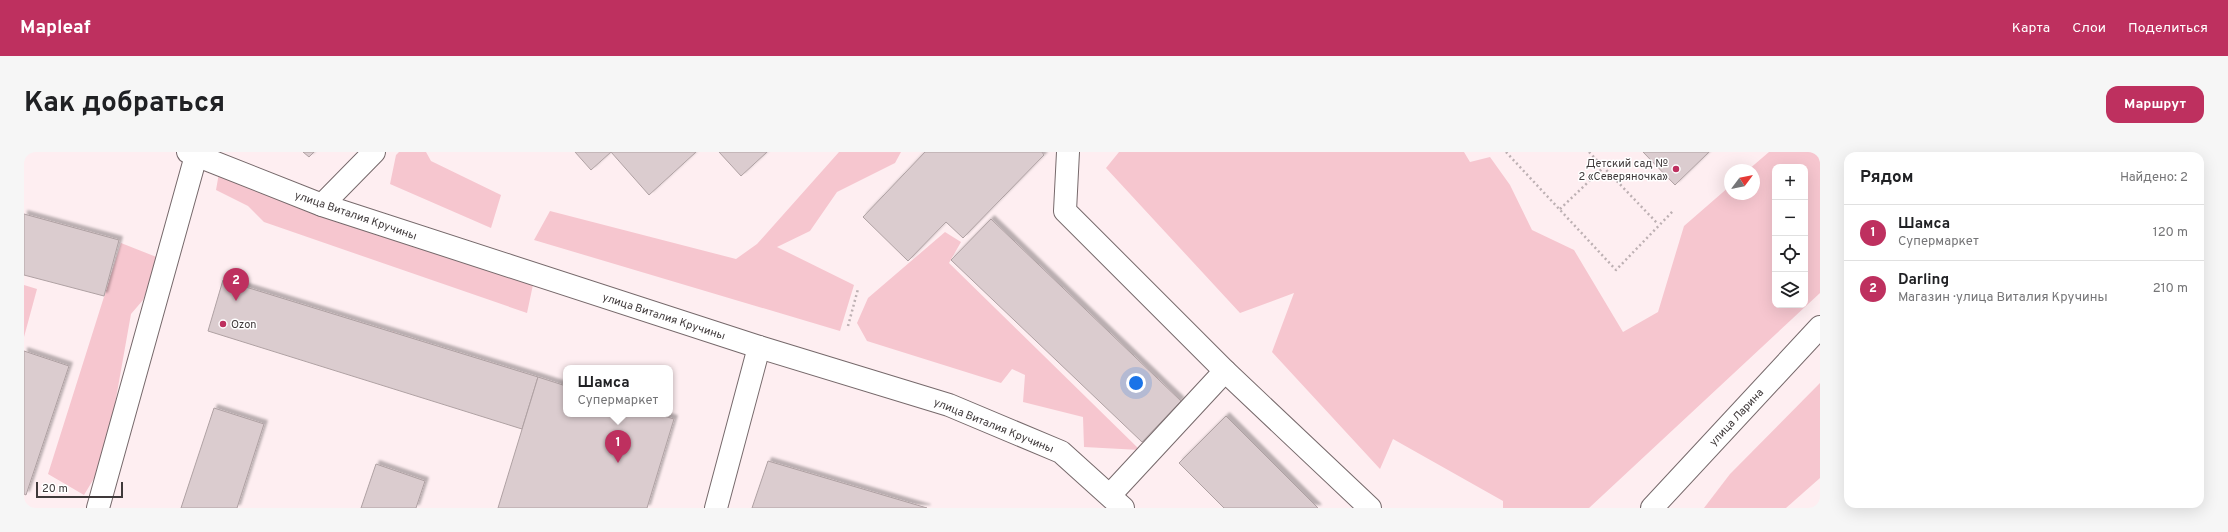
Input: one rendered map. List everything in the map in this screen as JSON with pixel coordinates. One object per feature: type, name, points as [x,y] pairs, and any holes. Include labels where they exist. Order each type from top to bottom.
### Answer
[{"type":"street","points":[[322,205],[374,152]]},
{"type":"street","points":[[1068,152],[1065,211],[1225,370],[1370,508]]},
{"type":"street","points":[[98,508],[194,153]]},
{"type":"street","name":"улица Виталия Кручины","points":[[194,153],[322,205],[759,347],[963,411],[1061,452],[1116,502]]},
{"type":"street","name":"улица Ларина","points":[[1652,508],[1820,327]]},
{"type":"street","points":[[716,508],[759,347]]},
{"type":"street","points":[[1116,502],[1225,370]]},
{"type":"path","points":[[1506,152],[1616,270],[1658,224],[1674,210]]},
{"type":"path","points":[[1589,152],[1658,224]]},
{"type":"path","points":[[1560,209],[1604,167]]},
{"type":"path","points":[[848,326],[858,289]]},
{"type":"shaded area","points":[[399,152],[426,152],[431,161],[501,195],[491,228],[390,184],[396,155]]},
{"type":"shaded area","points":[[839,152],[901,152],[895,163],[837,192],[810,231],[777,247],[854,285],[840,331],[534,240],[550,211],[736,259],[757,244]]},
{"type":"shaded area","points":[[1119,152],[1464,152],[1470,162],[1490,157],[1510,185],[1532,230],[1574,250],[1623,332],[1658,312],[1684,226],[1724,191],[1724,200],[1760,200],[1760,164],[1755,164],[1769,152],[1820,152],[1820,293],[1808,304],[1808,164],[1772,164],[1772,308],[1804,308],[1589,508],[1503,508],[1503,501],[1393,439],[1380,469],[1272,352],[1294,293],[1240,313],[1106,168]]},
{"type":"shaded area","points":[[219,173],[534,280],[527,313],[264,222],[248,206],[216,190]]},
{"type":"shaded area","points":[[945,232],[961,242],[949,263],[1140,450],[1084,447],[1083,417],[1023,402],[1025,375],[1012,369],[1001,383],[867,341],[857,323],[868,298]]},
{"type":"shaded area","points":[[121,243],[159,258],[143,300],[131,314],[105,460],[84,495],[48,474]]},
{"type":"shaded area","points":[[24,285],[37,289],[24,337]]},
{"type":"shaded area","points":[[1820,383],[1820,478],[1786,508],[1704,508],[1730,474]]},
{"type":"building","points":[[303,152],[314,152],[309,157]]},
{"type":"building","points":[[575,152],[611,152],[591,170]]},
{"type":"building","points":[[611,152],[696,152],[649,195]]},
{"type":"building","points":[[719,152],[767,152],[741,176]]},
{"type":"building","points":[[925,152],[1042,152],[1044,155],[963,238],[946,222],[908,261],[863,217]]},
{"type":"building","name":"Детский сад № 2 «Северяночка»","points":[[1643,152],[1709,152],[1675,185]]},
{"type":"building","points":[[24,214],[119,240],[104,296],[24,275]]},
{"type":"building","points":[[991,219],[1181,401],[1142,442],[951,260]]},
{"type":"building","points":[[223,280],[538,377],[522,429],[208,331]]},
{"type":"building","points":[[24,351],[69,366],[26,495],[24,494]]},
{"type":"building","points":[[538,377],[563,385],[563,417],[667,417],[674,419],[647,508],[498,508]]},
{"type":"building","points":[[214,408],[264,424],[237,508],[181,508]]},
{"type":"building","points":[[1226,416],[1318,508],[1224,508],[1179,463]]},
{"type":"building","points":[[768,461],[927,508],[752,508]]},
{"type":"building","points":[[376,464],[425,481],[416,508],[361,508]]},
{"type":"place","name":"Детский сад № 2 «Северяночка»","points":[[1676,169]]},
{"type":"place","name":"Darling","points":[[236,301]]},
{"type":"place","name":"Ozon","points":[[223,324]]},
{"type":"place","name":"Шамса","points":[[618,463]]}]
